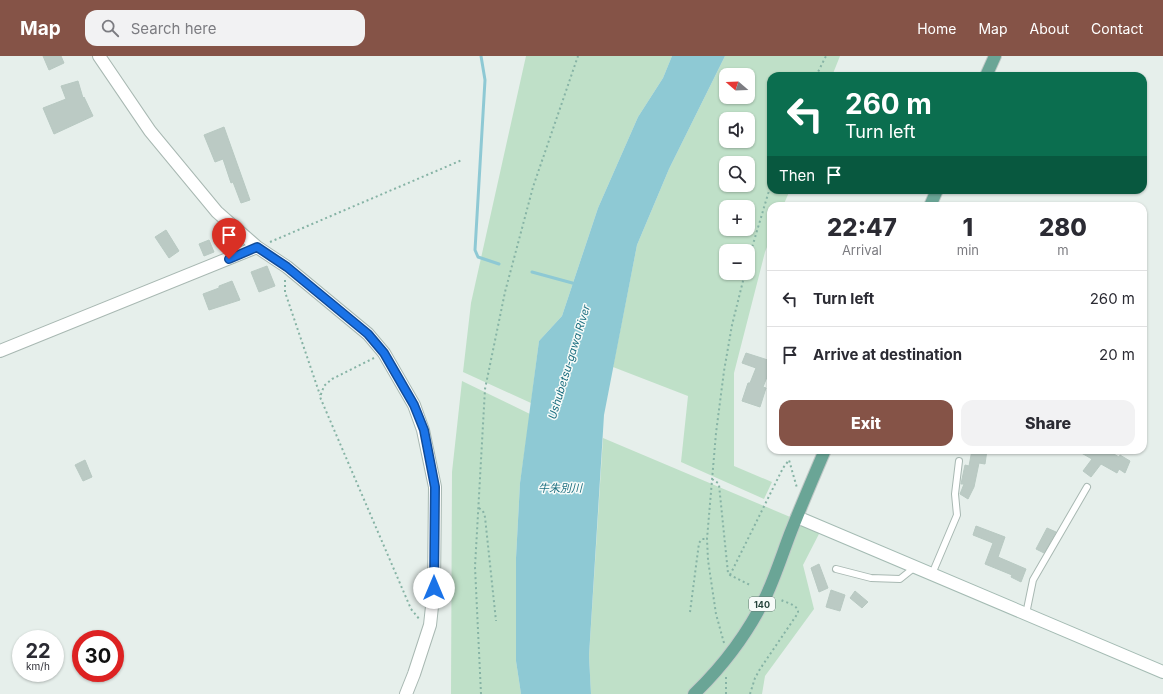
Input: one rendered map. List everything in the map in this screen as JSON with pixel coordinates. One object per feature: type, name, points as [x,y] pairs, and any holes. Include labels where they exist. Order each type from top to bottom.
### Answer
[{"type":"main road","points":[[988,72],[995,56]]},
{"type":"main road","name":"140","points":[[694,694],[708,681],[733,650],[751,623],[766,596],[797,516],[824,454]]},
{"type":"street","points":[[99,56],[150,131],[217,212],[257,247],[287,267],[368,334],[384,353],[414,405],[424,430],[435,487],[434,588],[430,625],[406,694]]},
{"type":"street","points":[[0,351],[257,247]]},
{"type":"street","points":[[797,516],[1026,614],[1162,669]]},
{"type":"lane","points":[[932,574],[957,515],[955,494],[959,461]]},
{"type":"lane","points":[[1026,614],[1032,580],[1087,487]]},
{"type":"lane","points":[[836,569],[871,578],[900,579],[915,567]]},
{"type":"path","points":[[481,694],[475,567],[485,389],[505,292],[533,187],[578,56]]},
{"type":"path","points":[[818,72],[826,56]]},
{"type":"path","points":[[257,247],[462,160]]},
{"type":"path","points":[[753,244],[768,194]]},
{"type":"path","points":[[287,267],[285,292],[320,397],[411,609],[418,619],[430,625]]},
{"type":"path","points":[[729,640],[725,647],[716,614],[708,560],[707,539],[716,433],[724,371],[732,325],[743,280]]},
{"type":"path","points":[[320,397],[324,386],[332,379],[384,353]]},
{"type":"path","points":[[730,575],[783,468],[790,460],[798,491]]},
{"type":"path","points":[[712,479],[718,483],[719,486],[728,573],[750,585]]},
{"type":"path","points":[[479,508],[483,511],[485,517],[496,622]]},
{"type":"path","points":[[690,612],[699,543],[702,540],[707,539]]},
{"type":"path","points":[[750,694],[755,678],[760,669],[798,613],[797,607],[781,600]]},
{"type":"path","points":[[726,676],[726,694]]},
{"type":"green space","points":[[526,56],[672,56],[663,78],[638,117],[598,208],[562,316],[539,341],[531,403],[463,372],[471,303]]},
{"type":"green space","points":[[725,56],[840,56],[834,72],[767,72],[767,194],[788,194],[785,202],[767,202],[767,247],[734,373],[734,466],[772,482],[764,499],[681,462],[688,396],[613,367],[637,245],[669,169],[719,68],[719,104],[755,104],[755,68],[719,68]]},
{"type":"green space","points":[[462,381],[530,414],[520,483],[516,558],[516,661],[521,694],[451,694],[452,472]]},
{"type":"green space","points":[[603,438],[821,530],[803,565],[814,609],[765,676],[762,694],[591,694],[589,656]]},
{"type":"water","name":"牛朱別川","points":[[672,56],[725,56],[669,169],[637,245],[604,415],[589,656],[591,694],[521,694],[516,661],[516,558],[520,483],[539,341],[562,316],[598,208],[638,117],[663,78]]},
{"type":"building","points":[[43,56],[61,56],[64,63],[49,70]]},
{"type":"building","points":[[78,81],[83,98],[84,97],[93,116],[54,134],[43,108],[66,99],[61,86]]},
{"type":"building","points":[[224,127],[250,200],[241,203],[233,182],[231,183],[223,159],[215,162],[204,135]]},
{"type":"building","points":[[166,230],[179,251],[169,258],[155,237]]},
{"type":"building","points":[[209,240],[214,252],[204,256],[199,244]]},
{"type":"building","points":[[267,266],[275,286],[259,292],[251,272]]},
{"type":"building","points":[[232,281],[240,300],[209,310],[203,294]]},
{"type":"building","points":[[746,353],[767,360],[767,377],[763,387],[766,388],[760,407],[742,401],[748,383],[750,383],[756,368],[742,363]]},
{"type":"building","points":[[971,454],[986,454],[985,464],[979,463],[974,487],[968,499],[960,494],[964,484],[961,484],[965,465],[969,466]]},
{"type":"building","points":[[1083,454],[1114,454],[1119,457],[1120,455],[1130,461],[1125,473],[1119,469],[1117,473],[1101,464],[1091,477],[1083,471],[1092,459]]},
{"type":"building","points":[[85,460],[92,477],[83,481],[75,465]]},
{"type":"building","points":[[976,526],[1005,537],[998,557],[1026,569],[1021,582],[1011,577],[1012,575],[985,564],[993,543],[973,535]]},
{"type":"building","points":[[1047,528],[1056,532],[1044,553],[1036,549]]},
{"type":"building","points":[[819,564],[828,588],[819,592],[811,568]]},
{"type":"building","points":[[831,590],[845,595],[840,611],[826,607]]},
{"type":"building","points":[[855,591],[868,602],[862,608],[850,598]]},
{"type":"waterway","points":[[481,56],[485,80],[475,250],[478,257],[499,264]]},
{"type":"waterway","points":[[532,272],[576,284]]},
{"type":"route","points":[[229,259],[257,247],[287,267],[368,334],[384,353],[394,369],[414,405],[424,430],[429,454],[435,487],[434,588]]},
{"type":"water label","name":"Ushubetsu-gawa River","points":[[569,362]]}]
